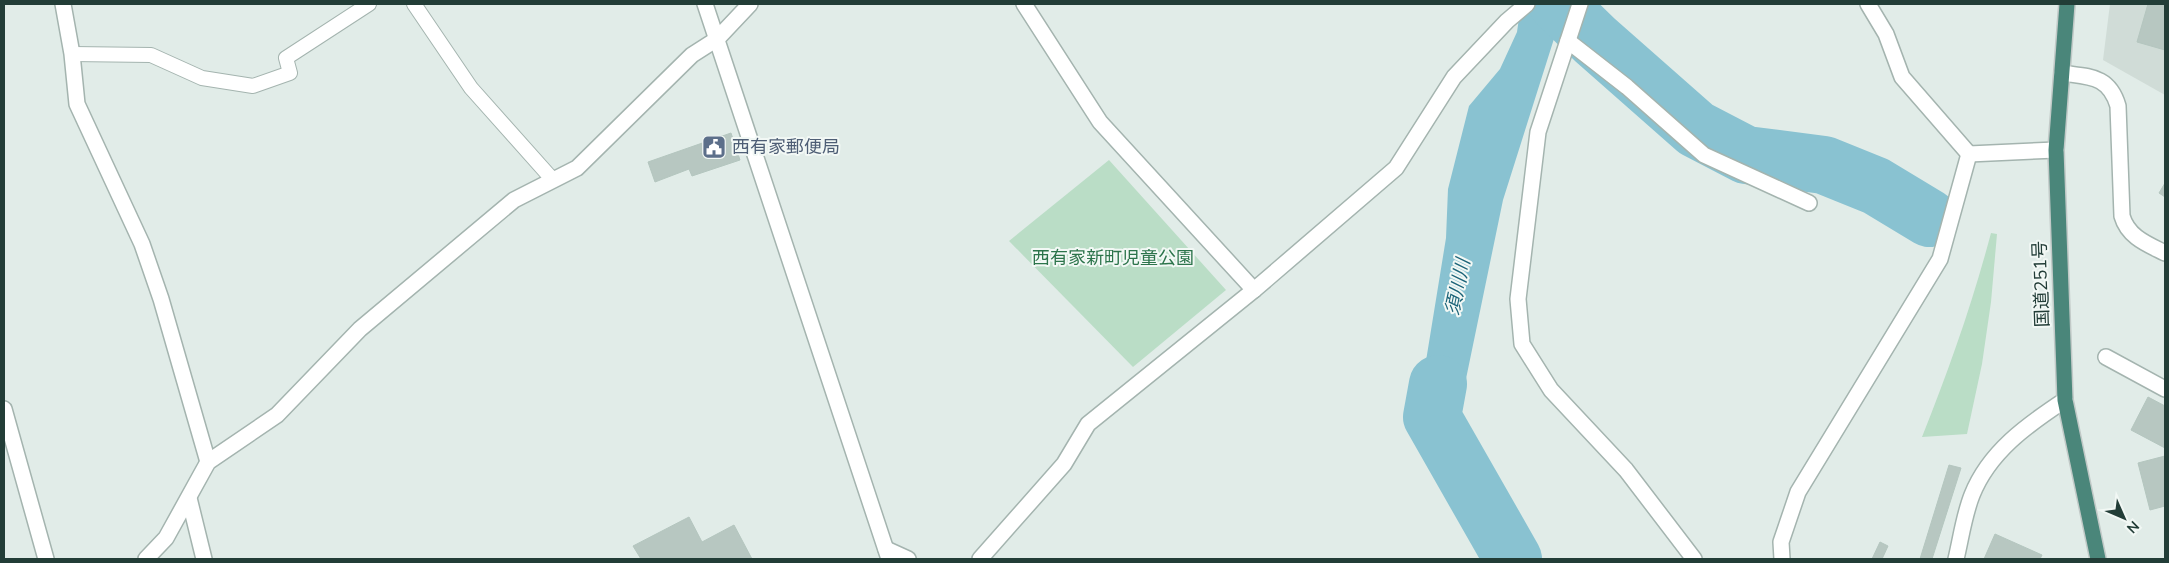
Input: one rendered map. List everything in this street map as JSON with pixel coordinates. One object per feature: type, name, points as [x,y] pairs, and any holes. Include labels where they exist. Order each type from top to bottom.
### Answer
[{"type":"highway","name":"国道251号","points":[[2067,4],[2056,150],[2065,400],[2098,559]]},
{"type":"street","points":[[63,4],[72,54],[77,104],[142,244],[161,299],[208,462]]},
{"type":"street","points":[[705,4],[888,554],[908,559]]},
{"type":"street","points":[[146,559],[166,538],[208,462],[277,415],[360,329],[514,200],[577,168],[692,55],[716,39],[750,4]]},
{"type":"street","points":[[980,559],[1064,464],[1088,424],[1254,290],[1396,168],[1454,77],[1510,13],[1527,4]]},
{"type":"street","points":[[1868,4],[1886,34],[1902,78],[1969,154]]},
{"type":"street","points":[[1580,5],[1538,132],[1518,299],[1522,344],[1551,390],[1626,470],[1694,559]]},
{"type":"street","points":[[1031,6],[1100,122],[1254,290]]},
{"type":"street","points":[[1571,34],[1627,87],[1704,155],[1809,203]]},
{"type":"street","points":[[2062,73],[2096,79],[2111,89],[2118,106],[2122,216],[2124,225],[2136,238],[2165,254]]},
{"type":"street","points":[[1969,154],[2056,150]]},
{"type":"street","points":[[1782,559],[1780,542],[1798,492],[1940,259],[1969,154]]},
{"type":"street","points":[[2106,357],[2165,389]]},
{"type":"street","points":[[1956,559],[1972,496],[1988,465],[2024,428],[2065,400]]},
{"type":"street","points":[[4,409],[46,559]]},
{"type":"street","points":[[189,498],[204,559]]},
{"type":"lane","points":[[72,54],[151,55],[202,78],[253,86],[290,73],[286,58],[370,4]]},
{"type":"lane","points":[[414,4],[471,88],[553,180]]},
{"type":"shaded area","points":[[2110,4],[2165,4],[2165,95],[2103,60]]},
{"type":"green space","name":"西有家新町児童公園","points":[[1109,160],[1226,290],[1133,367],[1009,241]]},
{"type":"green space","points":[[1991,233],[1997,234],[1991,302],[1982,364],[1967,434],[1922,437],[1960,336]]},
{"type":"water","points":[[1521,4],[1565,4],[1503,200],[1461,403],[1452,476],[1418,410],[1446,238],[1448,189],[1469,106],[1500,69],[1517,32]]},
{"type":"building","points":[[2148,4],[2165,4],[2165,50],[2137,42]]},
{"type":"building","name":"西有家郵便局","points":[[731,133],[740,160],[692,176],[689,169],[655,182],[648,162]]},
{"type":"building","points":[[2165,183],[2165,197],[2159,193]]},
{"type":"building","points":[[2148,397],[2165,406],[2165,448],[2131,430]]},
{"type":"building","points":[[2165,456],[2165,506],[2150,510],[2138,463]]},
{"type":"building","points":[[1949,465],[1961,468],[1932,559],[1920,559]]},
{"type":"building","points":[[689,517],[702,542],[734,525],[752,559],[641,559],[633,546]]},
{"type":"building","points":[[1995,534],[2042,555],[2040,559],[1984,559]]},
{"type":"building","points":[[1880,542],[1888,546],[1882,559],[1872,559]]},
{"type":"waterway","points":[[1558,4],[1595,40],[1696,129],[1746,155],[1824,165],[1876,186],[1929,218]]},
{"type":"waterway","name":"須川川","points":[[1438,384],[1432,417],[1513,559]]},
{"type":"place","name":"西有家郵便局","points":[[714,147]]}]
